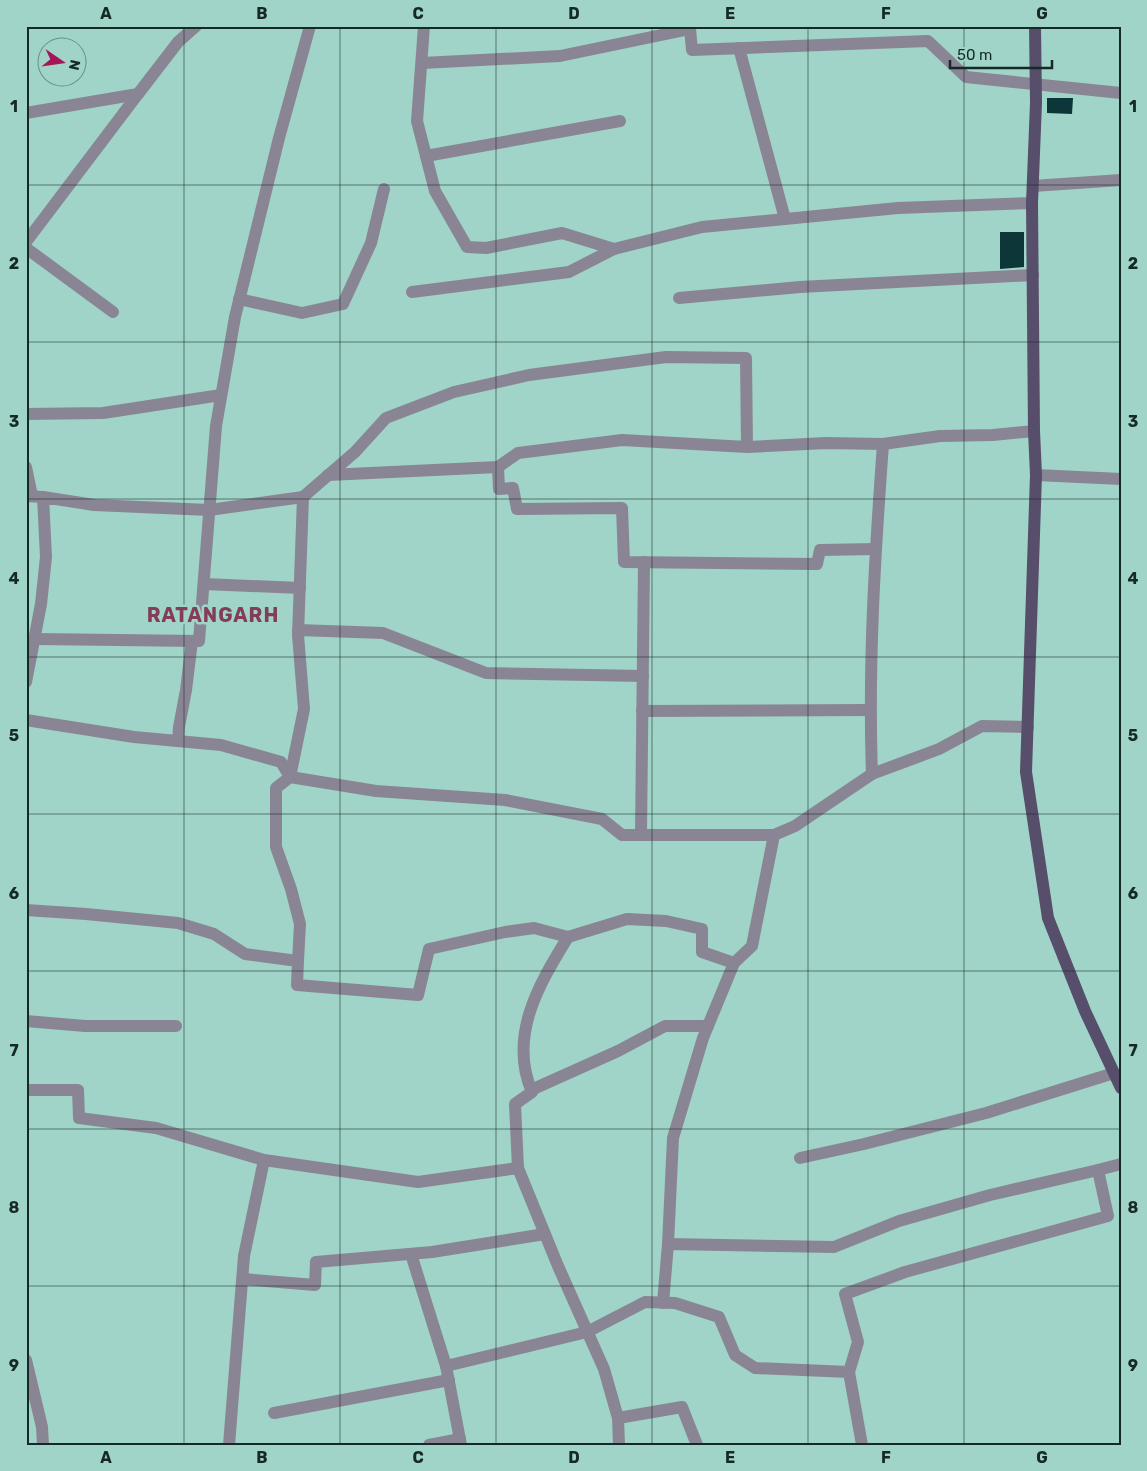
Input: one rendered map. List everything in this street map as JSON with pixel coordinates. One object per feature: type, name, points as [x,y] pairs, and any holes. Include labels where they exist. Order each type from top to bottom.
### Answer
[{"type":"main road","points":[[1034,26],[1036,85],[1032,203],[1036,475],[1026,772],[1048,918],[1085,1011],[1121,1088]]},
{"type":"street","points":[[26,242],[178,42],[196,26]]},
{"type":"street","points":[[35,639],[199,641],[216,426],[221,395],[239,299],[279,138],[310,26]]},
{"type":"street","points":[[424,26],[418,121],[435,191],[467,247],[486,248],[562,233],[614,249]]},
{"type":"street","points":[[422,63],[560,56],[690,29],[692,50],[928,41],[966,77],[1121,93]]},
{"type":"street","points":[[740,48],[786,219]]},
{"type":"street","points":[[26,113],[138,94]]},
{"type":"street","points":[[426,156],[620,121]]},
{"type":"street","points":[[1033,186],[1121,180]]},
{"type":"street","points":[[239,299],[302,313],[343,304],[371,243],[384,189]]},
{"type":"street","points":[[412,292],[569,272],[614,249],[702,227],[898,208],[1032,203]]},
{"type":"street","points":[[26,248],[113,312]]},
{"type":"street","points":[[679,298],[800,287],[1033,276]]},
{"type":"street","points":[[34,496],[94,505],[209,510],[303,497],[355,452],[386,418],[454,392],[529,375],[666,357],[746,358],[747,447]]},
{"type":"street","points":[[26,414],[103,413],[221,395]]},
{"type":"street","points":[[328,475],[498,467],[518,453],[622,440],[747,447],[826,443],[882,444],[940,436],[993,435],[1034,431]]},
{"type":"street","points":[[872,774],[870,710],[882,444]]},
{"type":"street","points":[[26,467],[34,496],[46,557],[42,604],[26,682]]},
{"type":"street","points":[[498,467],[499,489],[513,488],[517,509],[622,508],[624,562],[818,564],[820,550],[876,548]]},
{"type":"street","points":[[1036,475],[1121,479]]},
{"type":"street","points":[[303,497],[298,630],[304,709],[290,777],[276,788],[276,847],[291,889],[300,924],[297,985],[418,995],[429,949],[505,932],[534,928],[568,937],[627,919],[666,921],[702,929],[702,952],[734,963]]},
{"type":"street","points":[[641,835],[644,562]]},
{"type":"street","points":[[204,584],[300,588]]},
{"type":"street","points":[[298,630],[383,633],[486,673],[643,676]]},
{"type":"street","points":[[178,741],[192,641]]},
{"type":"street","points":[[642,711],[870,710]]},
{"type":"street","points":[[26,720],[134,737],[221,745],[281,762],[290,777],[376,792],[505,800],[602,819],[622,834],[641,835],[774,835],[795,826],[872,774],[939,749],[982,726],[1028,727]]},
{"type":"street","points":[[663,1303],[673,1138],[703,1038],[734,963],[752,946],[774,835]]},
{"type":"street","points":[[26,910],[178,923],[214,934],[245,954],[298,961]]},
{"type":"street","points":[[531,1090],[526,1076],[522,1047],[534,997],[568,937]]},
{"type":"street","points":[[26,1021],[85,1026],[176,1026]]},
{"type":"street","points":[[619,1445],[618,1418],[604,1369],[518,1168],[515,1104],[532,1092],[531,1090],[665,1026],[708,1026]]},
{"type":"street","points":[[800,1158],[986,1113],[1114,1073]]},
{"type":"street","points":[[26,1090],[78,1090],[79,1118],[156,1128],[264,1160],[418,1182],[518,1168]]},
{"type":"street","points":[[229,1445],[244,1256],[264,1160]]},
{"type":"street","points":[[668,1244],[834,1247],[908,1219],[990,1195],[1121,1164]]},
{"type":"street","points":[[862,1445],[849,1372],[858,1342],[845,1294],[905,1272],[1108,1216],[1098,1170]]},
{"type":"street","points":[[243,1279],[315,1285],[316,1262],[432,1252],[545,1234]]},
{"type":"street","points":[[411,1254],[446,1366],[460,1442],[429,1445]]},
{"type":"street","points":[[446,1366],[587,1332],[645,1302],[675,1303],[720,1317],[735,1354],[755,1368],[849,1372]]},
{"type":"street","points":[[26,1360],[42,1427],[43,1445]]},
{"type":"street","points":[[274,1413],[449,1380]]},
{"type":"street","points":[[618,1418],[682,1407],[697,1445]]},
{"type":"building","points":[[1047,98],[1073,98],[1072,114],[1047,113]]},
{"type":"building","points":[[1000,232],[1024,232],[1024,267],[1000,269]]},
{"type":"district","name":"RATANGARH","points":[[213,615]]}]
